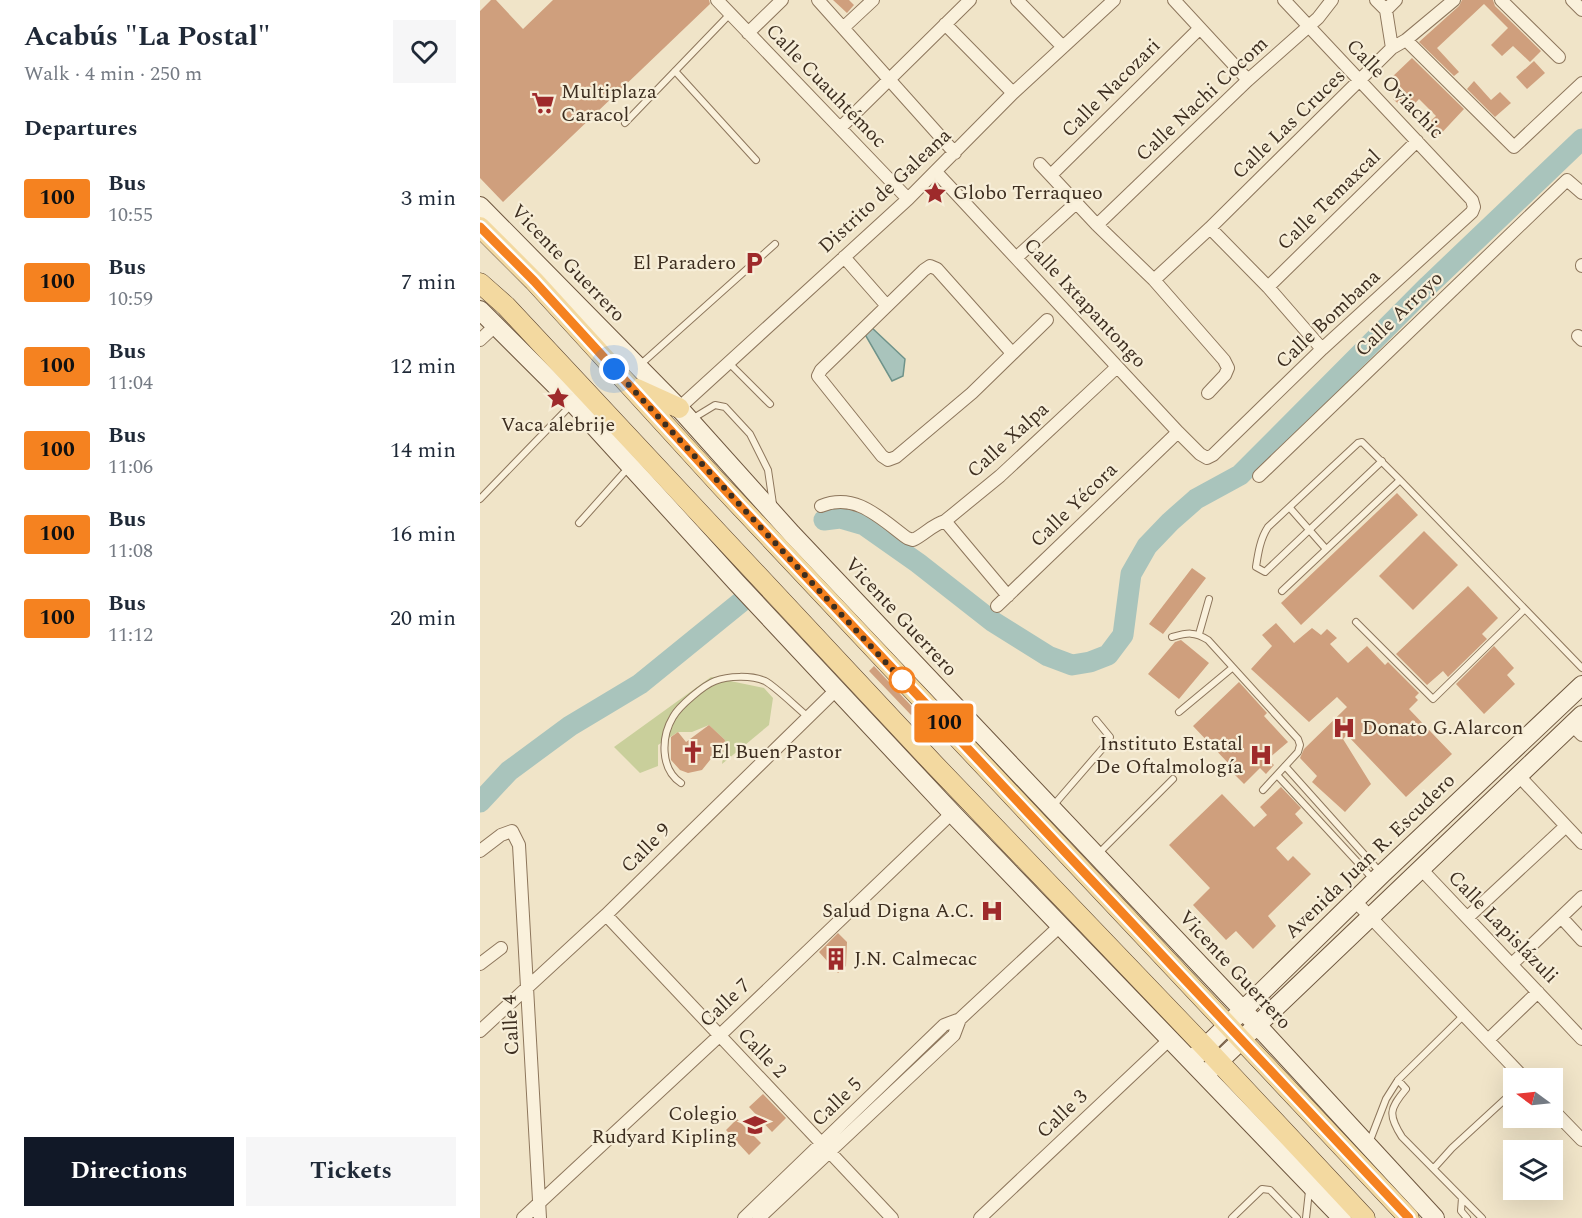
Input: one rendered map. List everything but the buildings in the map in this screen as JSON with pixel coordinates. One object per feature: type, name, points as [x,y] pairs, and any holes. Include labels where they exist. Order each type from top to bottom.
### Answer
[{"type":"main road","name":"Vicente Guerrero","points":[[480,206],[684,414],[774,514],[1257,1025],[1435,1218]]},
{"type":"main road","points":[[480,227],[534,281],[737,503],[1409,1218]]},
{"type":"main road","points":[[480,282],[506,306],[579,398],[926,771],[952,813],[1190,1061],[1212,1069],[1365,1218]]},
{"type":"main road","points":[[480,310],[495,326],[579,398]]},
{"type":"main road","points":[[630,386],[684,414]]},
{"type":"main road","points":[[638,462],[736,582],[837,689],[926,771],[1204,1047],[1212,1069],[1342,1218]]},
{"type":"main road","name":"Avenida Juan R. Escudero","points":[[1190,1061],[1582,685]]},
{"type":"main road","points":[[1212,1069],[1519,776],[1579,725]]},
{"type":"street","name":"Calle Cuauhtémoc","points":[[717,0],[908,199]]},
{"type":"street","points":[[748,33],[782,0]]},
{"type":"street","points":[[818,0],[955,153]]},
{"type":"street","points":[[843,28],[873,0]]},
{"type":"street","points":[[840,128],[970,0]]},
{"type":"street","points":[[1017,0],[1063,47]]},
{"type":"street","name":"Distrito de Galeana","points":[[684,414],[729,363],[908,199],[1013,93],[1114,0]]},
{"type":"street","points":[[1174,0],[1248,80]]},
{"type":"street","name":"Calle Oviachic","points":[[1284,0],[1418,141],[1472,200],[1474,207]]},
{"type":"street","name":"Calle Nachi Cocom","points":[[1097,225],[1248,80],[1318,18],[1332,0]]},
{"type":"street","points":[[1376,0],[1386,10],[1392,48]]},
{"type":"street","points":[[1386,10],[1396,0]]},
{"type":"street","name":"Calle Las Cruces","points":[[1154,280],[1360,82],[1392,48],[1454,0]]},
{"type":"street","points":[[1502,0],[1559,57]]},
{"type":"street","points":[[1572,0],[1582,10]]},
{"type":"street","points":[[945,24],[1013,93]]},
{"type":"street","name":"Calle Nacozari","points":[[1051,175],[1199,29]]},
{"type":"street","points":[[1406,39],[1514,147],[1582,83]]},
{"type":"street","name":"Calle Temaxcal","points":[[1268,287],[1418,141]]},
{"type":"street","points":[[1040,164],[1097,225],[1154,280],[1224,360],[1228,368],[1225,375],[1209,393]]},
{"type":"street","name":"Calle Ixtapantongo","points":[[936,172],[1178,432],[1207,458]]},
{"type":"street","name":"Calle Arroyo","points":[[1259,476],[1567,180],[1582,193]]},
{"type":"street","points":[[1017,257],[1076,203]]},
{"type":"street","name":"Calle Bombana","points":[[1207,458],[1213,455],[1322,349],[1472,212],[1474,207]]},
{"type":"street","points":[[1210,228],[1268,287],[1322,349]]},
{"type":"street","points":[[844,257],[887,306]]},
{"type":"street","points":[[1012,353],[937,269],[930,266],[821,370],[818,376],[882,456],[888,460],[896,457],[972,393],[1047,320]]},
{"type":"street","points":[[480,340],[495,326]]},
{"type":"street","name":"Calle Xalpa","points":[[821,506],[834,501],[865,507],[906,538],[913,540],[922,536],[934,524],[945,521],[1000,476],[1117,367]]},
{"type":"street","name":"Calle Yécora","points":[[997,606],[1178,432]]},
{"type":"street","points":[[945,521],[1008,596]]},
{"type":"street","name":"Calle 9","points":[[480,1031],[606,915],[837,689]]},
{"type":"street","points":[[1519,776],[1582,843]]},
{"type":"street","name":"Calle 7","points":[[523,1218],[719,1036],[952,813]]},
{"type":"street","points":[[1468,917],[1566,826]]},
{"type":"street","name":"Calle 4","points":[[480,851],[501,835],[512,831],[519,845],[540,1218]]},
{"type":"street","name":"Calle Lapislázuli","points":[[1421,869],[1582,1039]]},
{"type":"street","points":[[1512,964],[1582,897]]},
{"type":"street","points":[[1355,901],[1515,1068]]},
{"type":"street","name":"Calle 2","points":[[606,915],[892,1218]]},
{"type":"street","points":[[1561,917],[1582,940]]},
{"type":"street","name":"Calle 5","points":[[759,1218],[944,1025],[960,1019],[1060,926]]},
{"type":"street","points":[[480,964],[501,948]]},
{"type":"street","points":[[1488,1040],[1538,992]]},
{"type":"street","name":"Calle 3","points":[[980,1218],[1170,1039]]},
{"type":"street","points":[[1563,1120],[1582,1140]]},
{"type":"street","name":"Calle 5","points":[[744,1218],[826,1147]]},
{"type":"lane","points":[[625,123],[730,14]]},
{"type":"lane","points":[[675,71],[756,160]]},
{"type":"lane","points":[[638,367],[775,244]]},
{"type":"lane","points":[[729,363],[770,404]]},
{"type":"lane","points":[[480,499],[579,398]]},
{"type":"lane","points":[[684,414],[715,405],[725,408],[750,434],[768,470],[774,514]]},
{"type":"lane","points":[[1382,461],[1264,572],[1257,567],[1265,533],[1358,443],[1362,442],[1382,461],[1582,668]]},
{"type":"lane","points":[[579,522],[638,462]]},
{"type":"lane","points":[[1282,591],[1400,480]]},
{"type":"lane","points":[[1290,508],[1326,549]]},
{"type":"lane","points":[[1199,634],[1209,599]]},
{"type":"lane","points":[[1356,622],[1432,699],[1525,609]]},
{"type":"lane","points":[[1172,637],[1188,633],[1199,634],[1214,646],[1298,738],[1300,745],[1298,752],[1263,790]]},
{"type":"lane","points":[[1179,712],[1232,668]]},
{"type":"lane","points":[[681,783],[672,777],[663,753],[668,732],[673,717],[680,709],[714,681],[746,677],[765,681],[807,716]]},
{"type":"lane","points":[[1051,808],[1109,741],[1110,737],[1096,720]]},
{"type":"lane","points":[[1285,766],[1379,878]]},
{"type":"lane","points":[[1277,775],[1379,878]]},
{"type":"lane","points":[[1096,855],[1173,779]]},
{"type":"lane","points":[[1368,1146],[1386,1099],[1398,1080],[1463,1016]]},
{"type":"lane","points":[[1398,1080],[1406,1089],[1391,1111],[1393,1123],[1402,1137],[1482,1218]]},
{"type":"lane","points":[[1434,1168],[1452,1148],[1503,1101]]},
{"type":"lane","points":[[1306,1218],[1310,1184]]},
{"type":"lane","points":[[1232,1218],[1262,1189],[1270,1190],[1297,1218]]},
{"type":"lane","points":[[1462,1198],[1461,1211],[1467,1218]]},
{"type":"green space","points":[[711,677],[764,688],[773,698],[769,725],[722,764],[725,740],[709,725],[692,732],[678,732],[658,745],[658,766],[640,773],[614,747]]},
{"type":"water","points":[[870,326],[905,359],[903,376],[892,381],[863,331]]},
{"type":"waterway","points":[[824,520],[840,518],[864,525],[918,563],[992,621],[1048,656],[1072,665],[1090,662],[1108,655],[1123,635],[1131,574],[1147,546],[1196,499],[1240,475],[1428,286],[1582,139]]},
{"type":"waterway","points":[[480,802],[509,771],[570,726],[640,684],[741,602]]},
{"type":"bus line","name":"100","points":[[480,227],[534,281],[737,503],[1409,1218]]},
{"type":"place","name":"Multiplaza Caracol","points":[[543,103]]},
{"type":"place","name":"Globo Terraqueo","points":[[935,193]]},
{"type":"place","name":"El Paradero","points":[[754,263]]},
{"type":"place","name":"Vaca alebrije","points":[[558,398]]},
{"type":"place","name":"Donato G.Alarcon","points":[[1344,728]]},
{"type":"place","name":"El Buen Pastor","points":[[693,752]]},
{"type":"place","name":"Instituto Estatal De Oftalmología","points":[[1261,755]]},
{"type":"place","name":"Salud Digna A.C.","points":[[992,911]]},
{"type":"place","name":"J.N. Calmecac","points":[[836,959]]},
{"type":"place","name":"Colegio Rudyard Kipling","points":[[755,1125]]},
{"type":"route","points":[[614,369],[902,680]]}]
